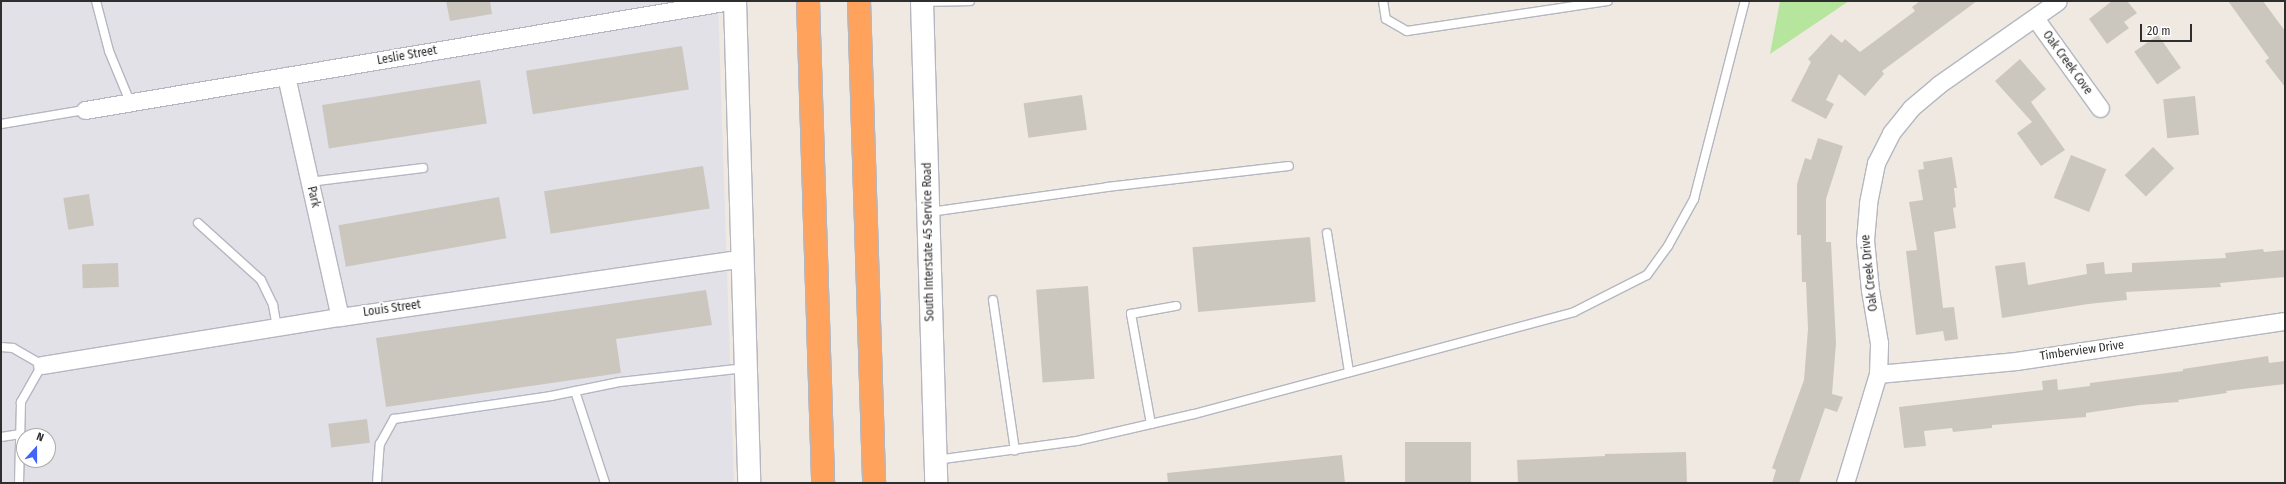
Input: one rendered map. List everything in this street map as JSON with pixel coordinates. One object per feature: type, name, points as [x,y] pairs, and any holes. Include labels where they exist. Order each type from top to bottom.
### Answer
[{"type":"highway","points":[[808,1],[823,483]]},
{"type":"highway","points":[[859,1],[874,483]]},
{"type":"main road","points":[[735,1],[749,483]]},
{"type":"main road","name":"South Interstate 45 Service Road","points":[[922,2],[936,483]]},
{"type":"street","name":"Leslie Street","points":[[85,110],[730,1]]},
{"type":"street","name":"Oak Creek Drive","points":[[1845,483],[1878,374],[1879,343],[1870,290],[1865,240],[1868,203],[1876,163],[1891,132],[1911,108],[1938,85],[2058,1]]},
{"type":"street","name":"Oak Creek Cove","points":[[2034,18],[2100,108]]},
{"type":"street","name":"Park","points":[[286,76],[340,317]]},
{"type":"street","name":"Louis Street","points":[[42,365],[340,317],[742,258]]},
{"type":"street","name":"Timberview Drive","points":[[1878,374],[2016,361],[2285,321]]},
{"type":"lane","points":[[96,1],[109,51],[130,102]]},
{"type":"lane","points":[[922,2],[970,1]]},
{"type":"lane","points":[[1383,1],[1386,19],[1407,31],[1608,1]]},
{"type":"lane","points":[[935,460],[1077,441],[1151,424],[1574,312],[1648,275],[1668,246],[1694,199],[1745,1]]},
{"type":"lane","points":[[1,124],[85,110]]},
{"type":"lane","points":[[929,212],[1107,187],[1289,166]]},
{"type":"lane","points":[[309,182],[422,168]]},
{"type":"lane","points":[[198,223],[261,280],[274,305],[277,327]]},
{"type":"lane","points":[[1327,233],[1349,372]]},
{"type":"lane","points":[[993,300],[1015,450]]},
{"type":"lane","points":[[1151,424],[1131,314],[1176,306]]},
{"type":"lane","points":[[1,347],[13,348],[42,365],[20,402],[19,428]]},
{"type":"lane","points":[[377,483],[380,444],[394,419],[575,391],[620,382],[746,368]]},
{"type":"lane","points":[[575,391],[604,483]]},
{"type":"lane","points":[[1,437],[16,434]]},
{"type":"lane","points":[[20,468],[20,483]]},
{"type":"shaded area","points":[[1,1],[718,1],[734,483],[1,483]]},
{"type":"green space","points":[[1780,1],[1849,1],[1770,54]]},
{"type":"building","points":[[446,1],[490,1],[492,14],[450,21]]},
{"type":"building","points":[[1920,1],[1977,1],[1882,71],[1884,74],[1865,96],[1839,74],[1826,100],[1834,104],[1826,119],[1791,101],[1811,62],[1808,59],[1831,34],[1842,43],[1845,39],[1860,52],[1915,11],[1912,7]]},
{"type":"building","points":[[2112,1],[2127,1],[2137,13],[2124,22],[2129,28],[2107,44],[2089,19]]},
{"type":"building","points":[[2228,1],[2263,1],[2285,31],[2285,87],[2265,61],[2269,58]]},
{"type":"building","points":[[2158,35],[2181,68],[2157,84],[2134,52]]},
{"type":"building","points":[[682,46],[689,89],[533,114],[526,71]]},
{"type":"building","points":[[2020,59],[2046,89],[2031,102],[2065,150],[2041,166],[2017,133],[2032,122],[1995,81]]},
{"type":"building","points":[[480,80],[487,123],[329,148],[322,105]]},
{"type":"building","points":[[1082,95],[1087,130],[1028,138],[1024,103]]},
{"type":"building","points":[[2195,96],[2199,135],[2167,138],[2163,99]]},
{"type":"building","points":[[1818,138],[1843,146],[1826,199],[1826,242],[1831,242],[1836,343],[1832,394],[1843,397],[1837,412],[1825,408],[1799,483],[1772,483],[1776,470],[1772,468],[1804,380],[1808,329],[1806,282],[1802,282],[1801,235],[1797,235],[1797,184],[1805,158],[1811,160]]},
{"type":"building","points":[[2153,147],[2174,168],[2146,196],[2125,175]]},
{"type":"building","points":[[2071,155],[2106,169],[2089,212],[2054,198]]},
{"type":"building","points":[[1952,157],[1957,188],[1954,188],[1956,207],[1953,208],[1956,228],[1934,232],[1943,308],[1954,307],[1958,339],[1945,341],[1943,331],[1916,335],[1906,251],[1917,250],[1909,202],[1923,200],[1918,170],[1924,169],[1923,162]]},
{"type":"building","points":[[703,166],[710,208],[551,234],[544,191]]},
{"type":"building","points":[[89,194],[94,226],[68,230],[63,198]]},
{"type":"building","points":[[499,197],[506,238],[346,267],[338,225]]},
{"type":"building","points":[[1310,237],[1316,302],[1198,312],[1192,247]]},
{"type":"building","points":[[2263,249],[2264,252],[2285,250],[2285,277],[2220,283],[2221,287],[2126,292],[2127,300],[2088,304],[2002,318],[1995,266],[2025,262],[2028,285],[2087,274],[2086,264],[2104,262],[2105,274],[2132,272],[2132,263],[2226,258],[2225,253]]},
{"type":"building","points":[[118,263],[119,287],[83,288],[82,264]]},
{"type":"building","points":[[1088,286],[1094,379],[1043,382],[1036,290]]},
{"type":"building","points":[[706,290],[712,325],[616,339],[621,373],[386,407],[376,338]]},
{"type":"building","points":[[2268,356],[2269,363],[2285,361],[2285,384],[2226,391],[2227,393],[2178,400],[2179,402],[2140,405],[2086,413],[2086,417],[1992,425],[1992,428],[1953,432],[1952,428],[1924,431],[1926,446],[1904,448],[1899,407],[2043,390],[2042,381],[2057,379],[2058,390],[2090,386],[2090,383],[2183,371],[2183,369]]},
{"type":"building","points":[[367,419],[370,443],[331,448],[328,424]]},
{"type":"building","points":[[1405,442],[1471,442],[1471,483],[1405,483]]},
{"type":"building","points":[[1686,452],[1687,483],[1518,483],[1517,460],[1605,456],[1605,454]]},
{"type":"building","points":[[1342,455],[1345,483],[1168,483],[1167,473]]}]
